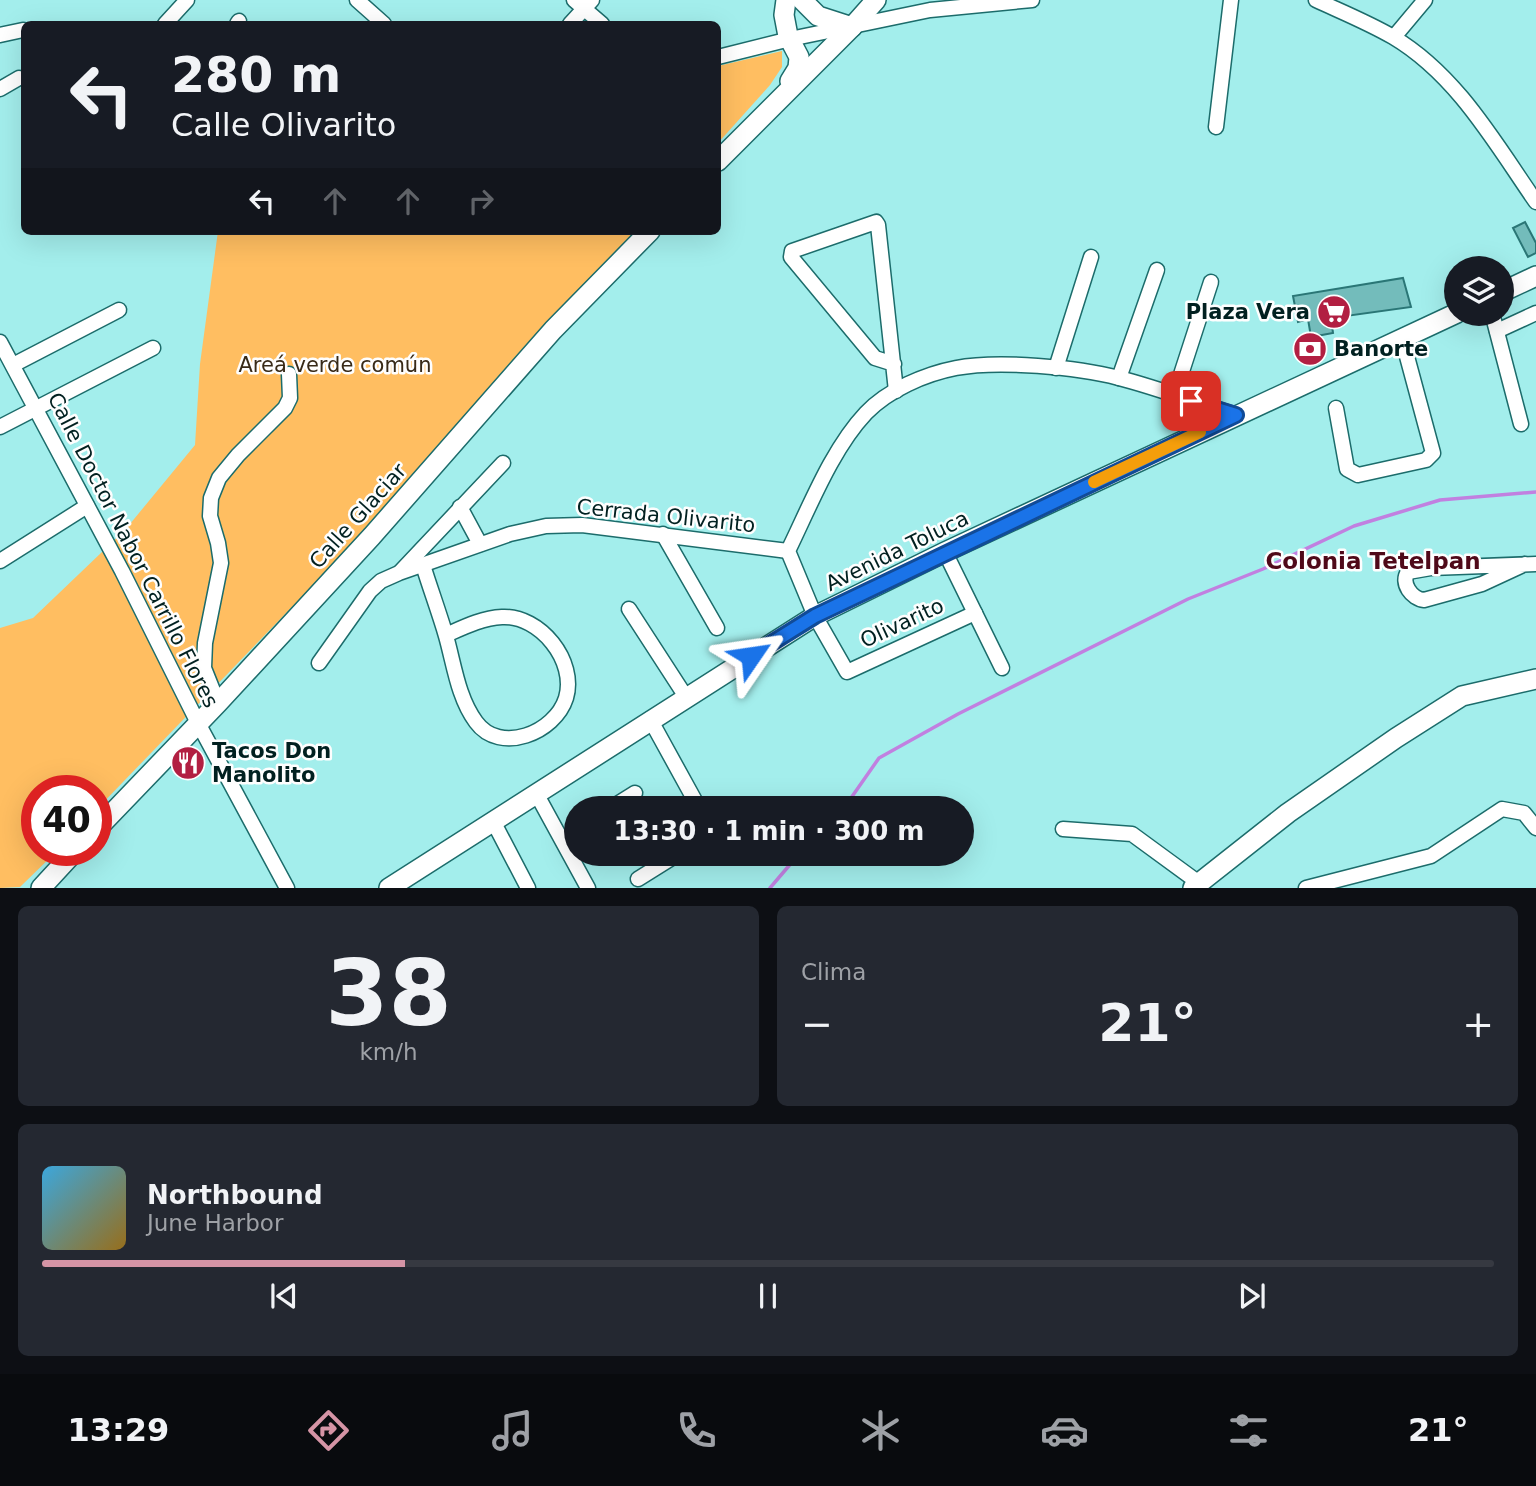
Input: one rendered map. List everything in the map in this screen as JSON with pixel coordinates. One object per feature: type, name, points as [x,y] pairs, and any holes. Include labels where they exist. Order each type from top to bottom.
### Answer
[{"type":"street","points":[[168,21],[187,0]]},
{"type":"street","points":[[357,0],[381,21]]},
{"type":"street","points":[[781,96],[798,68],[799,57],[790,39],[784,15],[786,0]]},
{"type":"street","points":[[802,0],[818,16],[852,27]]},
{"type":"street","points":[[721,158],[876,0]]},
{"type":"street","points":[[721,56],[930,10],[1032,0]]},
{"type":"street","points":[[1216,127],[1231,0]]},
{"type":"street","points":[[1316,0],[1394,37],[1430,64],[1459,93],[1536,202]]},
{"type":"street","points":[[1394,37],[1425,0]]},
{"type":"street","points":[[572,21],[584,3],[599,21]]},
{"type":"street","points":[[0,35],[21,30]]},
{"type":"street","points":[[0,89],[19,78]]},
{"type":"street","points":[[894,364],[875,358],[791,257],[792,251],[876,222],[894,364],[896,391]]},
{"type":"street","name":"Calle Glaciar","points":[[112,813],[372,536],[553,330],[646,235]]},
{"type":"street","points":[[1056,368],[1091,257]]},
{"type":"street","points":[[1119,378],[1157,270]]},
{"type":"street","points":[[1514,286],[1536,276]]},
{"type":"street","points":[[1174,396],[1211,282]]},
{"type":"street","points":[[13,365],[119,310]]},
{"type":"street","points":[[1497,331],[1536,313]]},
{"type":"street","name":"Avenida Toluca","points":[[389,887],[815,616],[945,552],[1444,319]]},
{"type":"street","points":[[1496,326],[1521,424]]},
{"type":"street","points":[[1336,408],[1348,470],[1352,473],[1426,460],[1433,453],[1402,338]]},
{"type":"street","name":"Calle Doctor Nabor Carrillo Flores","points":[[0,342],[198,723],[287,887]]},
{"type":"street","points":[[0,427],[153,348]]},
{"type":"street","points":[[815,616],[788,551],[843,442],[867,411],[896,391],[925,376],[957,368],[1015,365],[1056,368],[1119,378],[1236,415]]},
{"type":"street","points":[[218,703],[204,668],[205,643],[221,563],[209,516],[211,498],[219,478],[285,408],[290,398],[289,374]]},
{"type":"street","points":[[399,573],[503,463]]},
{"type":"street","points":[[0,561],[87,506]]},
{"type":"street","points":[[460,507],[480,544]]},
{"type":"street","name":"Cerrada Olivarito","points":[[319,663],[370,591],[381,582],[399,573],[510,534],[546,526],[583,526],[788,551]]},
{"type":"street","points":[[663,534],[717,628]]},
{"type":"street","points":[[945,552],[1002,668]]},
{"type":"street","points":[[1531,564],[1482,584],[1424,600],[1413,596],[1404,577],[1408,572],[1431,568],[1531,564]]},
{"type":"street","points":[[423,565],[464,699],[476,723],[486,732],[501,739],[519,739],[538,730],[554,717],[566,699],[568,677],[561,657],[545,634],[528,623],[505,617],[494,618],[446,635]]},
{"type":"street","points":[[629,609],[687,697]]},
{"type":"street","name":"Olivarito","points":[[815,616],[847,672],[975,612]]},
{"type":"street","points":[[1063,829],[1132,834],[1196,885],[1288,813],[1395,738],[1462,696],[1536,679]]},
{"type":"street","points":[[650,719],[692,796]]},
{"type":"street","points":[[536,793],[588,887]]},
{"type":"street","points":[[630,796],[635,793]]},
{"type":"street","points":[[1306,887],[1431,856],[1502,809],[1524,813],[1536,828]]},
{"type":"street","points":[[493,821],[528,887]]},
{"type":"street","points":[[41,887],[61,866]]},
{"type":"street","points":[[639,879],[659,866]]},
{"type":"green space","points":[[782,51],[782,67],[770,85],[721,140],[721,65]]},
{"type":"green space","name":"Areá verde común","points":[[217,235],[633,235],[347,550],[112,793],[112,775],[21,775],[21,866],[42,866],[20,887],[0,888],[0,628],[33,618],[125,530],[195,445],[200,364]]},
{"type":"building","points":[[1525,222],[1536,243],[1536,253],[1528,257],[1513,228]]},
{"type":"building","name":"Plaza Vera","points":[[1403,278],[1411,307],[1331,318],[1333,333],[1311,337],[1308,319],[1298,322],[1293,296]]},
{"type":"waterway","points":[[852,796],[879,758],[958,714],[1188,599],[1263,569],[1354,526],[1440,500],[1536,492]]},
{"type":"waterway","points":[[770,888],[789,866]]},
{"type":"slow traffic","points":[[1094,482],[1200,432]]},
{"type":"place","name":"Plaza Vera","points":[[1334,312]]},
{"type":"place","name":"Banorte","points":[[1310,349]]},
{"type":"place","name":"Tacos Don Manolito","points":[[188,763]]},
{"type":"district","name":"Colonia Tetelpan","points":[[1373,561]]},
{"type":"route","points":[[751,656],[815,616],[1236,415],[1191,401]]}]
